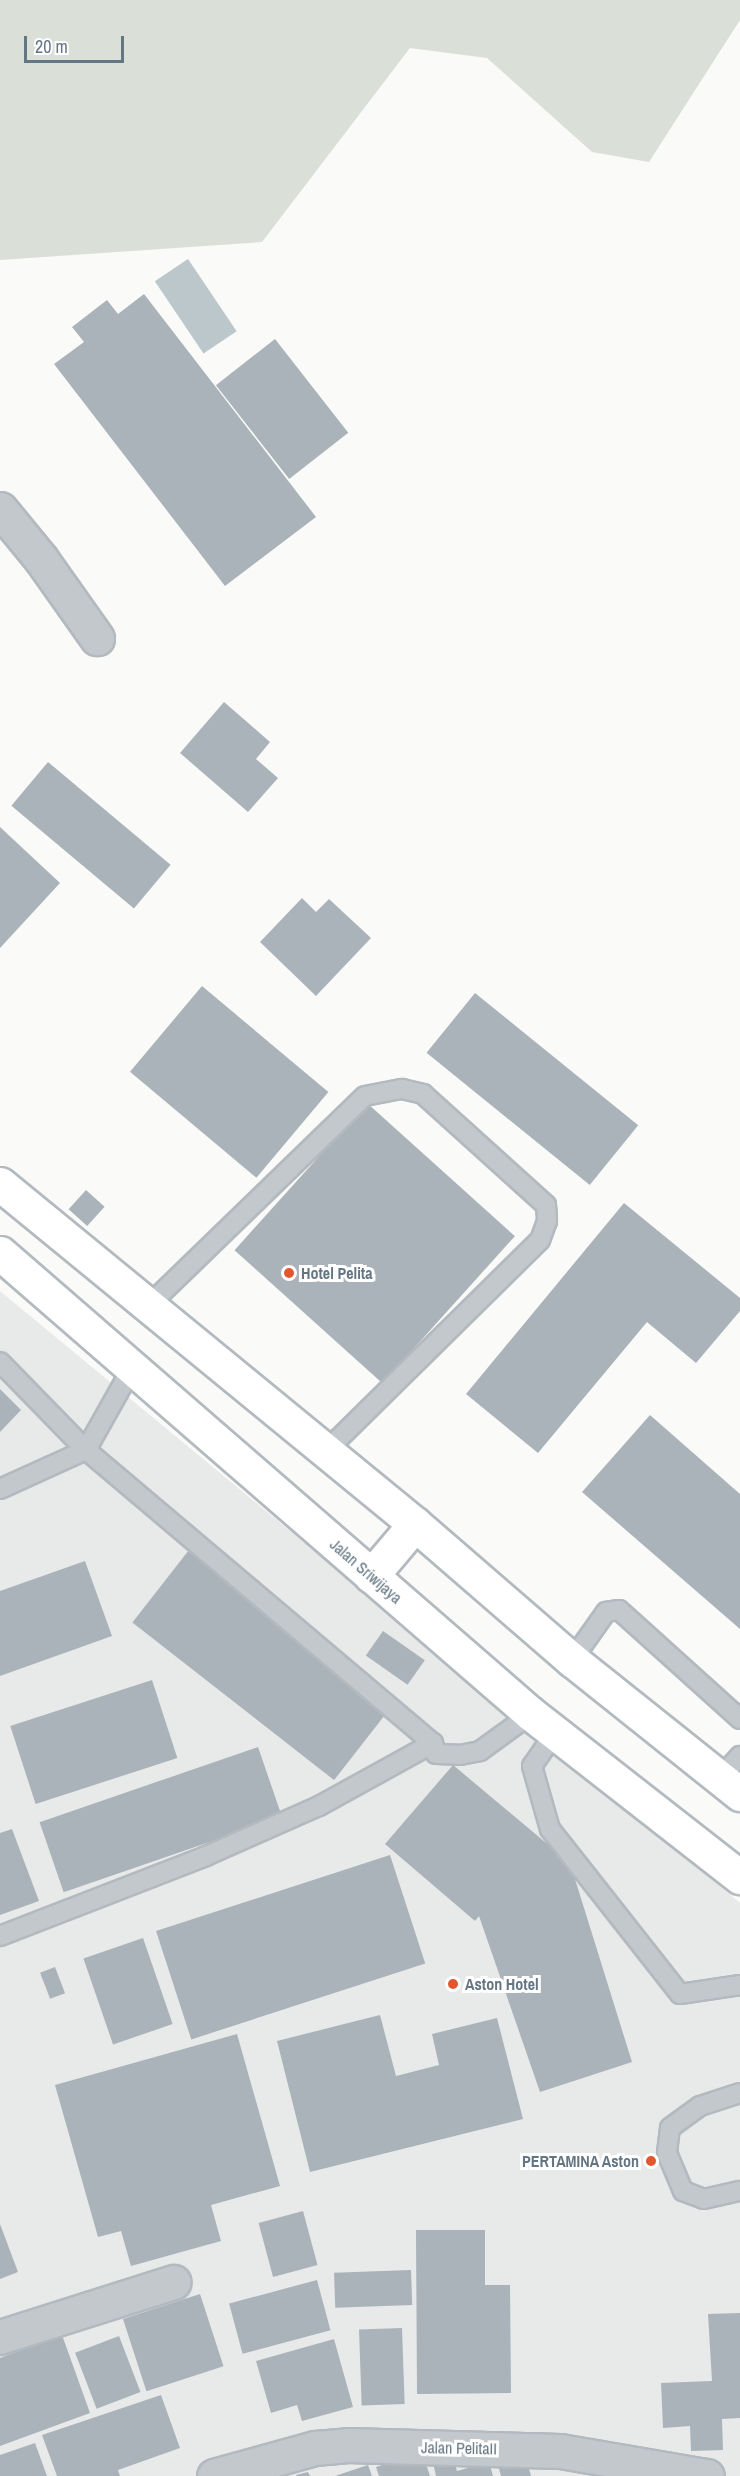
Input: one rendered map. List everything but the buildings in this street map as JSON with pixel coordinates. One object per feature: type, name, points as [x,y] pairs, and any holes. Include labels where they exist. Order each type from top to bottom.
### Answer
[{"type":"main road","points":[[0,1184],[415,1524],[572,1660],[733,1776]]},
{"type":"main road","name":"Jalan Sriwijaya","points":[[0,1253],[543,1724],[740,1877]]},
{"type":"main road","points":[[371,1576],[415,1524]]},
{"type":"street","points":[[0,509],[41,559],[97,638]]},
{"type":"street","points":[[0,2337],[173,2282]]},
{"type":"street","name":"Jalan PelitaII","points":[[214,2476],[315,2448],[348,2445],[707,2476]]},
{"type":"lane","points":[[147,1306],[365,1096],[402,1089],[423,1094],[546,1205],[547,1221],[540,1240],[326,1451]]},
{"type":"lane","points":[[0,1362],[86,1450],[433,1743],[436,1754],[460,1755],[480,1751],[543,1724]]},
{"type":"lane","points":[[0,1489],[86,1450],[132,1368]]},
{"type":"lane","points":[[572,1660],[606,1611],[619,1610],[740,1719]]},
{"type":"lane","points":[[543,1724],[532,1766],[550,1829],[680,1994],[740,1985]]},
{"type":"lane","points":[[0,1936],[206,1856],[309,1810],[433,1743]]},
{"type":"lane","points":[[740,2093],[700,2106],[670,2128],[667,2153],[683,2191],[704,2199],[740,2191]]},
{"type":"shaded area","points":[[0,0],[740,0],[740,20],[649,162],[592,152],[487,58],[410,48],[262,242],[0,260]]},
{"type":"shaded area","points":[[188,259],[237,331],[203,353],[155,281]]},
{"type":"shaded area","points":[[0,1291],[740,1903],[740,2476],[0,2476]]},
{"type":"place","name":"Hotel Pelita","points":[[289,1273]]},
{"type":"place","name":"Aston Hotel","points":[[453,1984]]},
{"type":"place","name":"PERTAMINA Aston","points":[[651,2161]]}]
